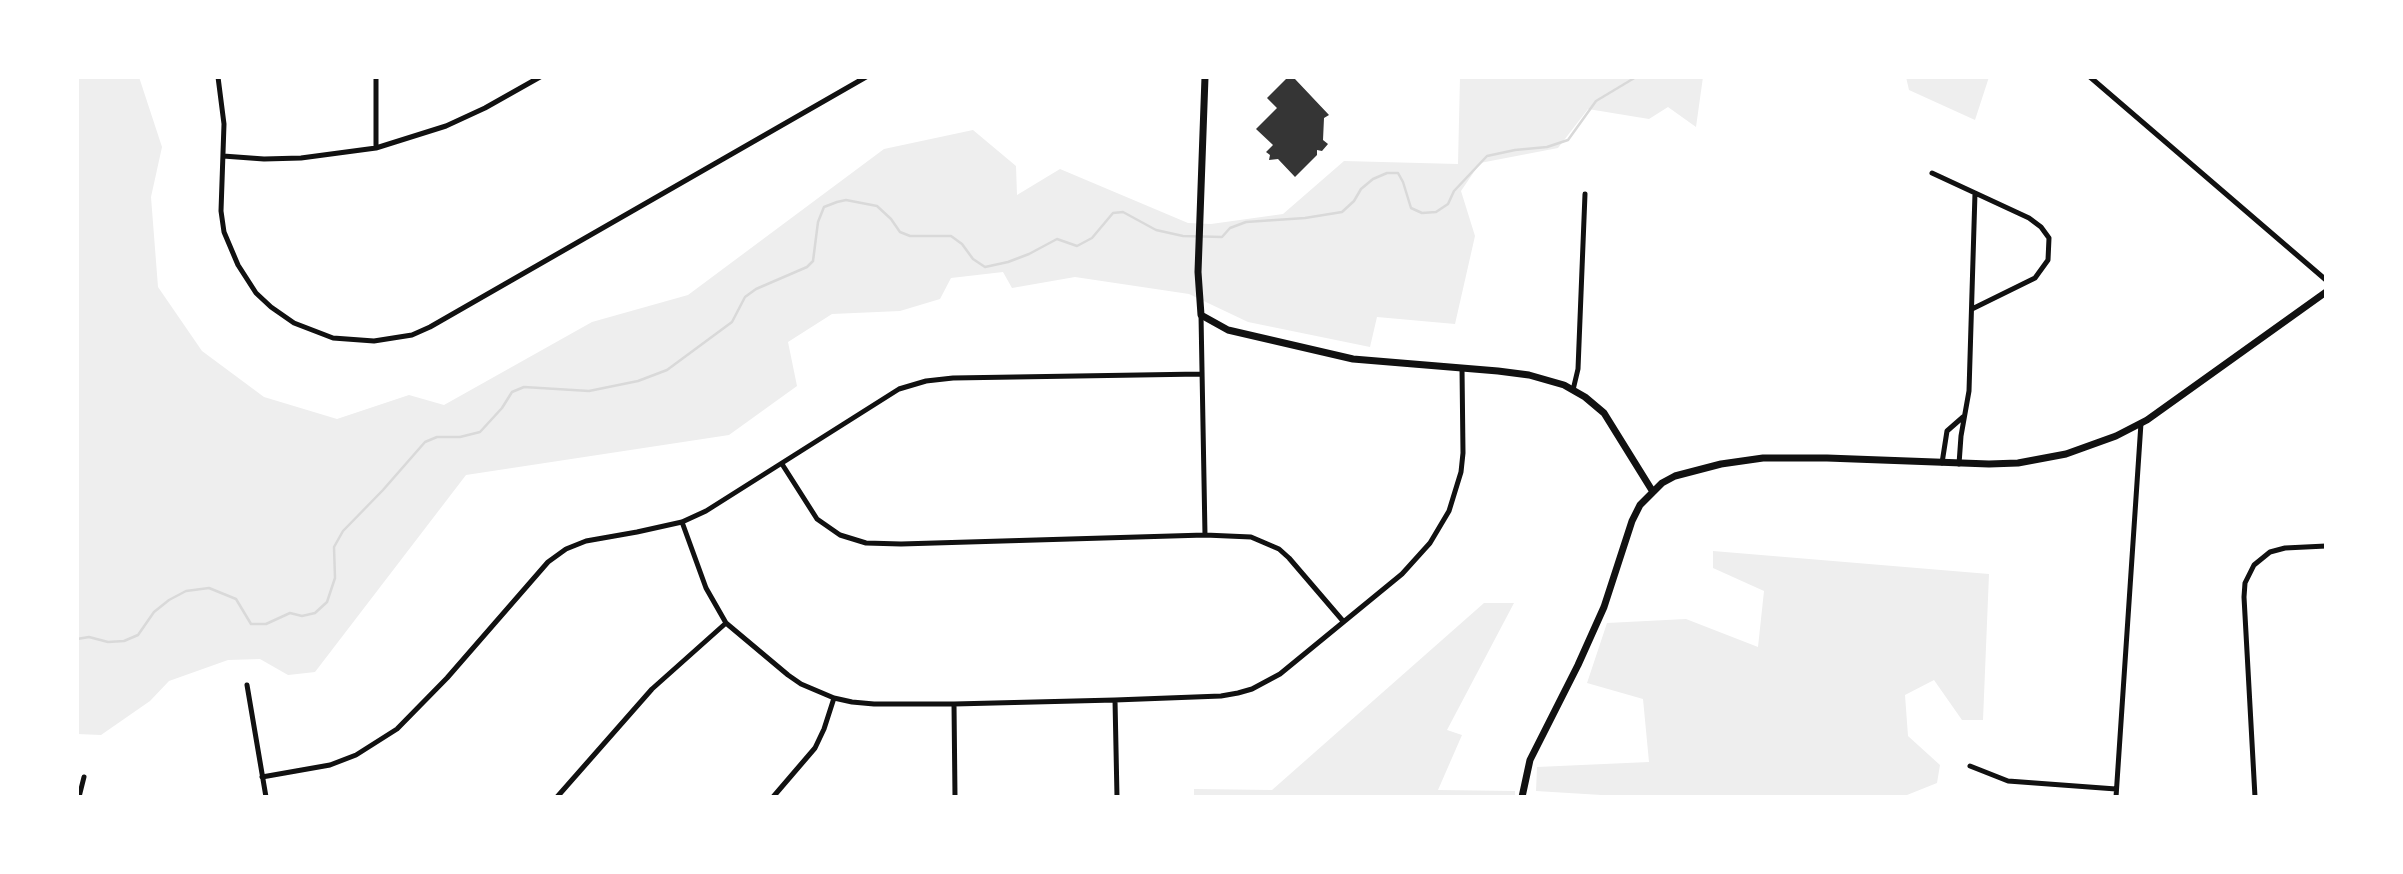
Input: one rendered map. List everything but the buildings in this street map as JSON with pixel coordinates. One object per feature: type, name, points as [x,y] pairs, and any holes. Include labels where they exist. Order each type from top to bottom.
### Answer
[{"type":"street","points":[[218,77],[224,124],[221,211],[225,232],[237,265],[256,293],[282,316],[313,332],[354,341],[395,339],[430,327],[866,77]]},
{"type":"street","points":[[376,77],[376,148]]},
{"type":"street","points":[[223,156],[301,158],[376,148],[446,126],[540,77]]},
{"type":"street","points":[[1205,77],[1198,272],[1205,535]]},
{"type":"street","points":[[2090,77],[2326,281]]},
{"type":"street","points":[[1932,173],[2036,222],[2049,238],[2050,252],[2044,267],[2035,278],[1972,309]]},
{"type":"street","points":[[1959,464],[1963,417],[1969,391],[1975,193]]},
{"type":"street","points":[[1573,390],[1578,369],[1585,194]]},
{"type":"street","points":[[1522,797],[1535,749],[1578,666],[1604,607],[1632,521],[1640,505],[1662,483],[1679,475],[1721,464],[1763,458],[1827,457],[1959,464],[2018,463],[2066,454],[2141,424],[2326,292]]},
{"type":"street","points":[[1201,314],[1227,330],[1353,359],[1529,375],[1573,390],[1595,403],[1604,413],[1653,492]]},
{"type":"street","points":[[682,522],[706,588],[726,623],[788,675],[834,698],[874,704],[954,704],[1221,696],[1252,689],[1280,674],[1402,574],[1430,543],[1449,511],[1456,492],[1463,453],[1462,368]]},
{"type":"street","points":[[262,777],[330,765],[356,755],[397,729],[435,692],[548,562],[566,549],[586,541],[682,522],[725,501],[899,389],[926,381],[953,378],[1201,374]]},
{"type":"street","points":[[1942,463],[1947,431],[1963,417]]},
{"type":"street","points":[[2116,797],[2141,424]]},
{"type":"street","points":[[782,464],[817,519],[840,535],[866,543],[1205,535],[1251,537],[1279,549],[1289,558],[1343,621]]},
{"type":"street","points":[[2255,797],[2245,583],[2254,565],[2270,552],[2285,548],[2326,546]]},
{"type":"street","points":[[557,797],[652,689],[726,623]]},
{"type":"street","points":[[247,685],[265,797]]},
{"type":"street","points":[[773,797],[815,748],[834,698]]},
{"type":"street","points":[[1115,700],[1117,797]]},
{"type":"street","points":[[954,704],[955,797]]},
{"type":"street","points":[[1970,766],[2008,781],[2116,789]]},
{"type":"street","points":[[79,797],[84,778]]},
{"type":"shaded area","points":[[77,77],[139,77],[162,147],[151,197],[158,287],[202,351],[264,397],[337,419],[409,395],[444,405],[592,322],[688,295],[884,149],[973,130],[1016,166],[1017,195],[1060,169],[1188,223],[1211,224],[1283,214],[1344,161],[1458,164],[1460,77],[1703,77],[1696,127],[1668,107],[1649,119],[1588,109],[1558,148],[1480,163],[1461,191],[1475,236],[1455,324],[1377,317],[1370,347],[1248,322],[1189,294],[1075,277],[1012,288],[1003,272],[951,278],[940,299],[900,311],[832,314],[788,342],[797,386],[729,435],[466,475],[315,672],[288,675],[260,659],[228,660],[169,681],[150,701],[101,735],[77,734]]},
{"type":"shaded area","points":[[1906,77],[1989,77],[1975,120],[1909,90]]},
{"type":"shaded area","points":[[1713,551],[1989,574],[1983,720],[1962,720],[1934,680],[1905,695],[1908,736],[1940,765],[1937,783],[1902,797],[1634,797],[1536,791],[1537,767],[1649,762],[1643,699],[1587,683],[1607,623],[1686,619],[1758,647],[1764,591],[1713,568]]},
{"type":"shaded area","points":[[1484,603],[1514,603],[1447,730],[1462,735],[1438,790],[1515,791],[1515,797],[1194,797],[1194,789],[1272,790]]},
{"type":"waterway","points":[[77,639],[89,637],[108,642],[124,641],[138,635],[154,612],[169,600],[186,591],[209,588],[236,599],[251,624],[266,624],[290,613],[302,616],[315,613],[327,602],[335,578],[334,547],[343,531],[425,442],[437,437],[460,437],[480,432],[502,408],[512,392],[524,387],[589,391],[638,381],[667,370],[732,322],[745,297],[756,289],[807,267],[813,261],[818,222],[824,207],[837,202],[846,200],[877,206],[900,232],[910,236],[951,236],[962,244],[973,259],[985,267],[1029,254],[1057,239],[1077,246],[1092,238],[1113,213],[1123,212],[1156,230],[1183,236],[1222,237],[1230,228],[1246,222],[1305,218],[1342,212],[1354,201],[1361,189],[1373,179],[1387,173],[1398,173],[1411,208],[1422,213],[1436,212],[1448,204],[1454,191],[1487,156],[1547,147],[1568,140],[1596,101],[1636,77]]}]
